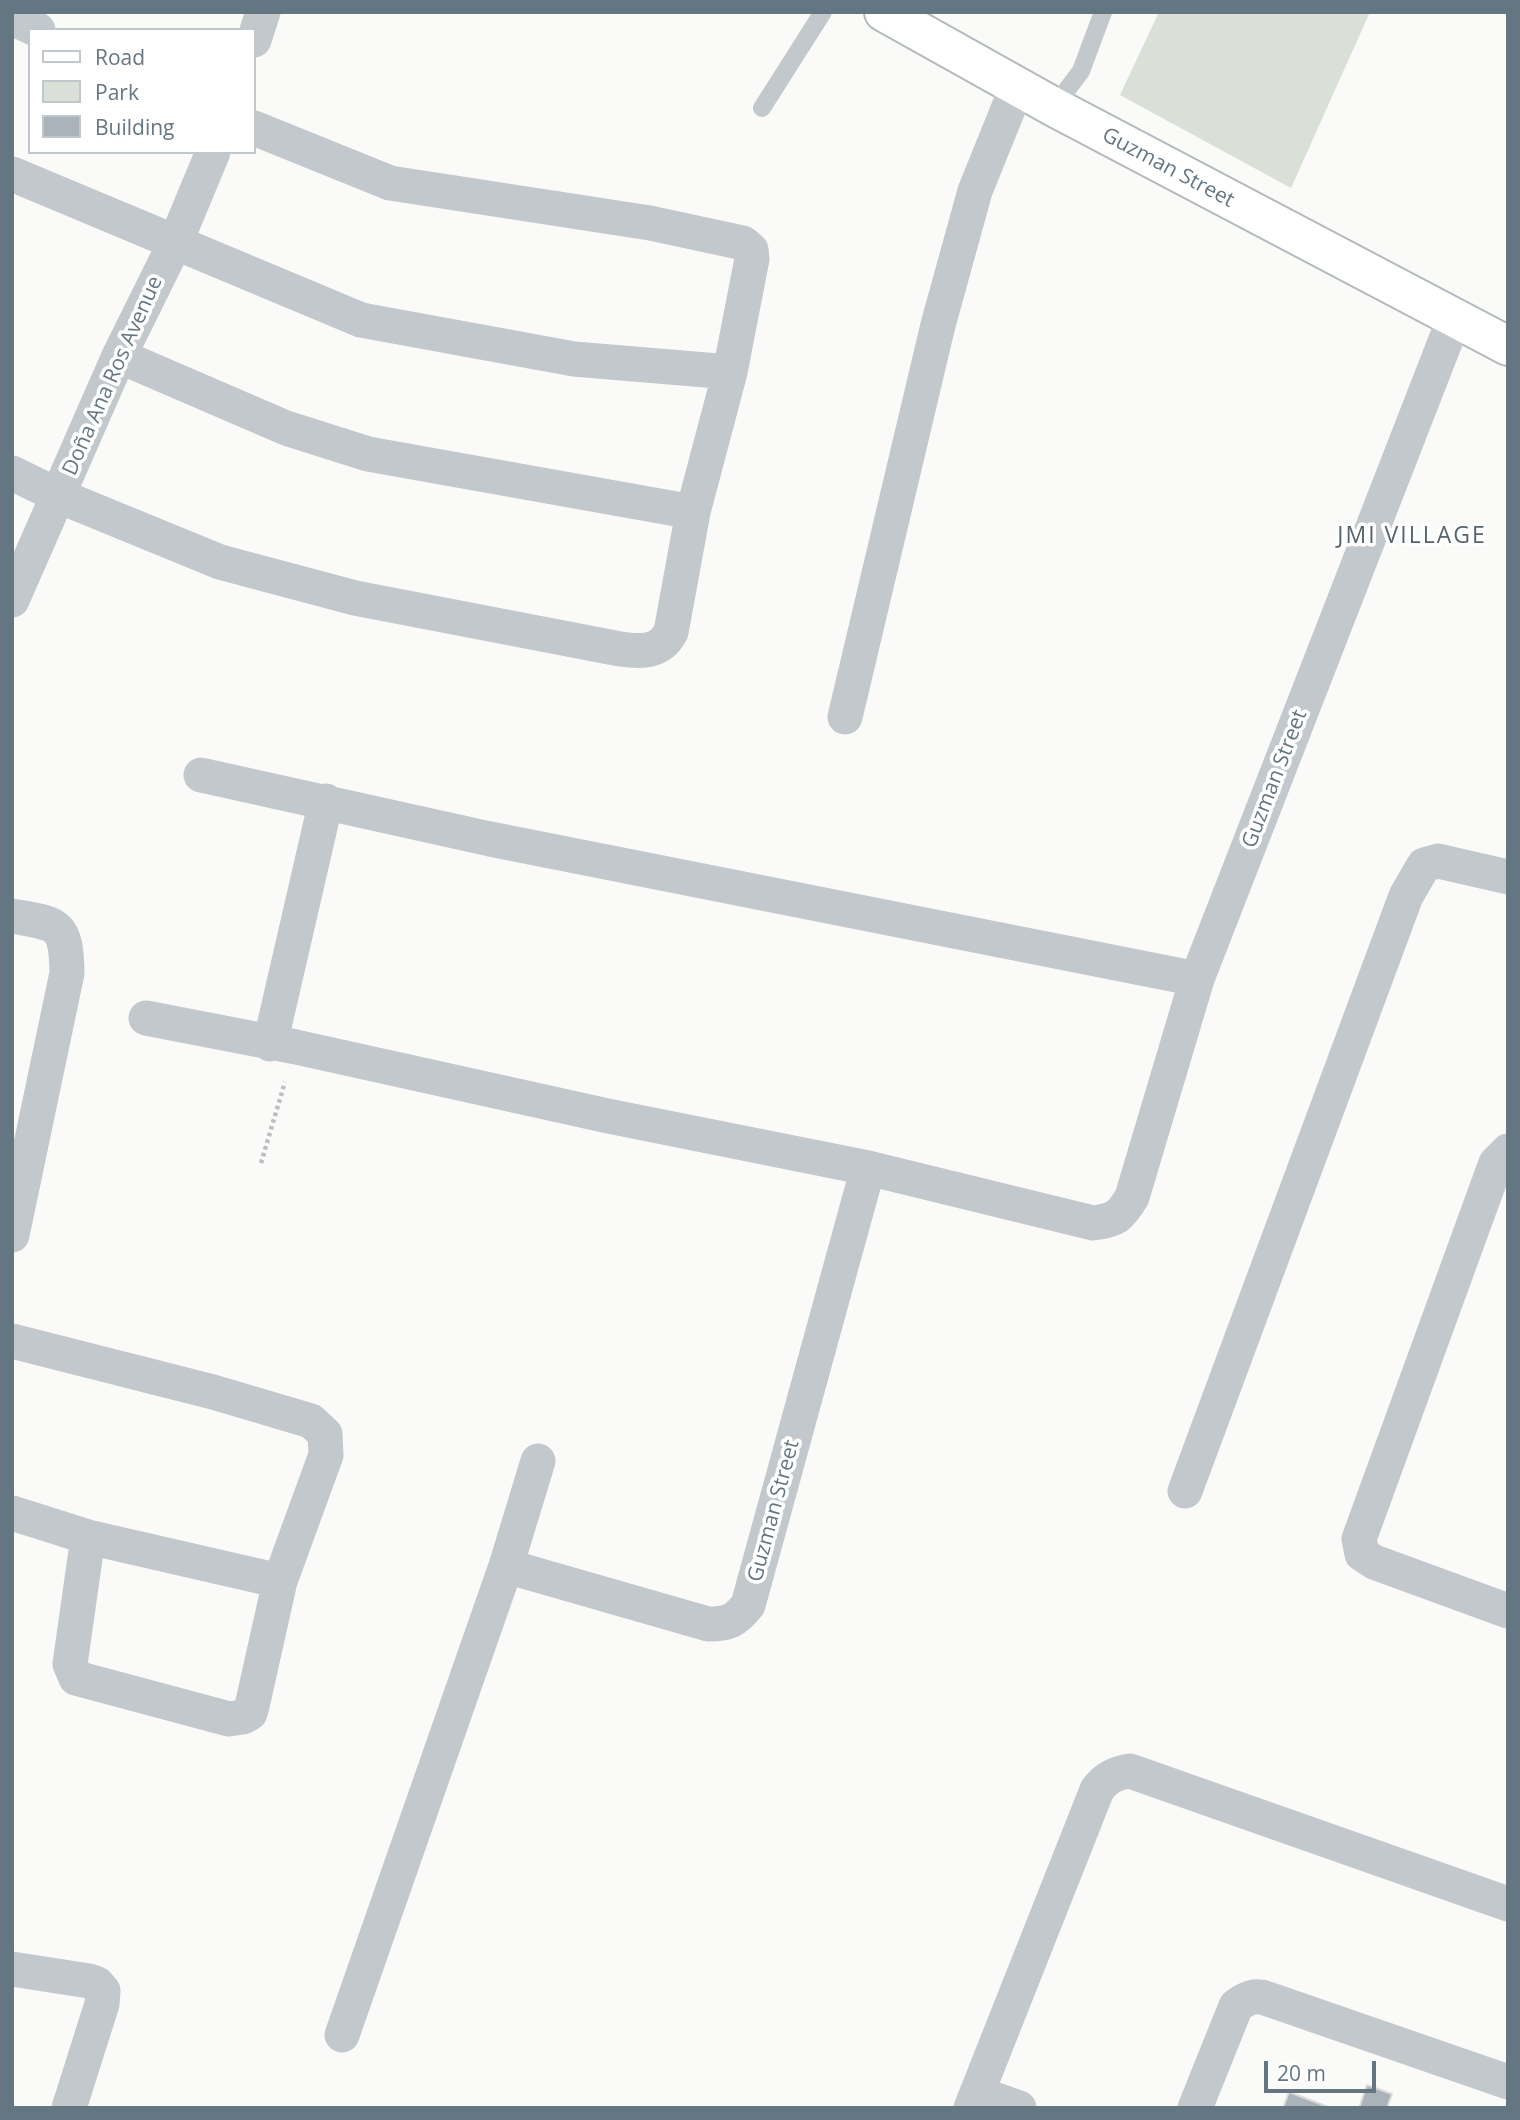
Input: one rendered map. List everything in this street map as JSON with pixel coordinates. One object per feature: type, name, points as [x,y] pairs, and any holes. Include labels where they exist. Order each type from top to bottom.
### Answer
[{"type":"main road","name":"Guzman Street","points":[[891,14],[1054,107],[1508,346]]},
{"type":"street","points":[[256,34],[263,12]]},
{"type":"street","points":[[12,18],[34,28]]},
{"type":"street","points":[[845,717],[938,325],[975,191],[1017,87]]},
{"type":"street","points":[[12,473],[59,496],[220,562],[355,598],[643,652],[667,641],[671,632],[693,512],[730,372],[752,259],[751,250],[743,243],[650,223],[390,183],[256,129]]},
{"type":"street","name":"Doña Ana Ros Avenue","points":[[12,600],[119,356],[176,241],[213,154]]},
{"type":"street","points":[[12,174],[361,320],[574,359],[730,372]]},
{"type":"street","name":"Guzman Street","points":[[506,1566],[708,1624],[725,1624],[739,1617],[748,1605],[868,1168],[1093,1223],[1109,1221],[1122,1215],[1132,1197],[1198,979],[1454,319]]},
{"type":"street","points":[[119,356],[286,428],[368,454],[693,512]]},
{"type":"street","points":[[201,775],[490,839],[1198,979]]},
{"type":"street","points":[[283,1045],[326,801]]},
{"type":"street","points":[[1185,1491],[1406,895],[1424,865],[1438,861],[1508,877]]},
{"type":"street","points":[[12,916],[47,922],[60,930],[67,943],[67,973],[12,1235]]},
{"type":"street","points":[[146,1018],[868,1168]]},
{"type":"street","points":[[1508,1151],[1496,1163],[1359,1539],[1362,1554],[1374,1562],[1508,1611]]},
{"type":"street","points":[[12,1341],[213,1392],[311,1421],[327,1441],[326,1455],[280,1581],[250,1713],[243,1717],[229,1719],[76,1678],[70,1664],[88,1537]]},
{"type":"street","points":[[342,2035],[506,1566],[538,1461]]},
{"type":"street","points":[[12,1513],[88,1537],[280,1581]]},
{"type":"street","points":[[1018,2108],[974,2100],[1097,1790],[1102,1783],[1118,1773],[1130,1772],[1508,1905]]},
{"type":"street","points":[[12,1969],[89,1981],[103,1990],[102,2004],[69,2108]]},
{"type":"street","points":[[1195,2108],[1236,2006],[1254,1996],[1268,1998],[1508,2082],[1499,2108]]},
{"type":"lane","points":[[762,108],[822,12]]},
{"type":"lane","points":[[1054,107],[1081,71],[1103,12]]},
{"type":"path","points":[[261,1163],[283,1045]]},
{"type":"green space","points":[[1159,12],[1370,12],[1291,188],[1120,95]]},
{"type":"building","points":[[1367,2085],[1392,2094],[1387,2108],[1359,2108]]},
{"type":"building","points":[[1289,2092],[1331,2108],[1283,2108]]},
{"type":"district","name":"JMI VILLAGE","points":[[1412,536]]}]
